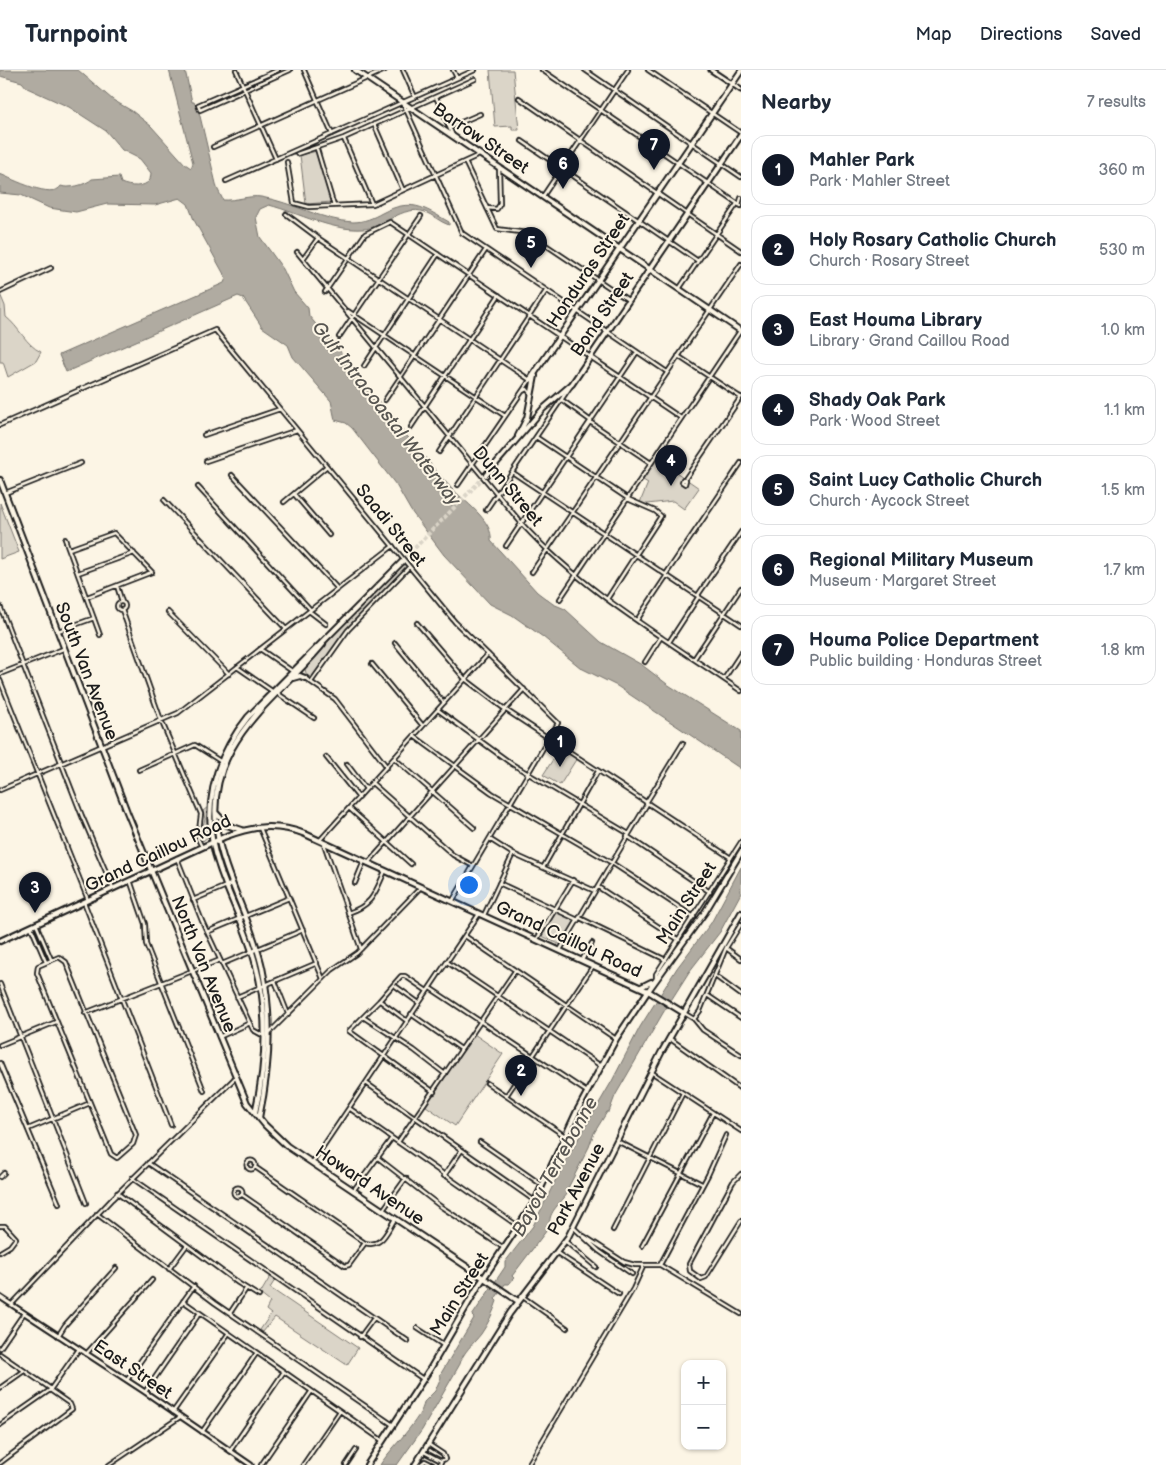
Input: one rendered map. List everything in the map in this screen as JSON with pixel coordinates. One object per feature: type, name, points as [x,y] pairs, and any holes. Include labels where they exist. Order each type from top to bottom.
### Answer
[{"type":"main road","name":"Barrow Street","points":[[355,70],[741,331]]},
{"type":"main road","name":"Honduras Street","points":[[530,380],[741,71]]},
{"type":"main road","name":"Bond Street","points":[[572,384],[741,134]]},
{"type":"main road","points":[[513,444],[525,423],[530,393],[538,368]]},
{"type":"main road","points":[[486,475],[543,409],[572,384]]},
{"type":"main road","name":"South Van Avenue","points":[[0,480],[63,649],[151,870]]},
{"type":"main road","points":[[255,1113],[262,1077],[265,1036],[254,951],[245,916],[231,884],[217,840],[215,811],[222,772],[231,750],[246,727],[270,701],[279,684],[402,562]]},
{"type":"main road","points":[[259,1118],[267,1076],[270,1032],[266,984],[226,886],[212,842],[210,803],[220,761],[238,728],[304,666],[329,636]]},
{"type":"main road","points":[[304,666],[302,671],[305,678]]},
{"type":"main road","points":[[290,679],[299,676],[305,678]]},
{"type":"main road","points":[[215,811],[224,823],[242,830]]},
{"type":"main road","name":"Grand Caillou Road","points":[[0,941],[177,858],[242,830],[259,827],[286,828],[322,841],[648,990],[684,1013]]},
{"type":"main road","name":"Main Street","points":[[368,1465],[484,1278],[544,1186],[565,1136],[616,1039],[648,990],[708,906],[741,852]]},
{"type":"main road","name":"North Van Avenue","points":[[151,870],[231,1068]]},
{"type":"main road","name":"Park Avenue","points":[[415,1465],[518,1301],[565,1241],[669,1038],[741,914]]},
{"type":"main road","points":[[641,987],[656,980]]},
{"type":"main road","name":"Howard Avenue","points":[[231,1068],[243,1096],[255,1113],[287,1146],[518,1301]]},
{"type":"street","points":[[236,70],[276,159]]},
{"type":"street","points":[[278,70],[198,105],[200,110],[290,70]]},
{"type":"street","points":[[304,70],[332,134]]},
{"type":"street","points":[[213,147],[385,70]]},
{"type":"street","points":[[404,70],[415,97]]},
{"type":"street","points":[[453,70],[457,78]]},
{"type":"street","points":[[226,182],[475,70]]},
{"type":"street","points":[[542,70],[739,205]]},
{"type":"street","points":[[585,70],[741,177]]},
{"type":"street","points":[[542,196],[628,70]]},
{"type":"street","points":[[648,70],[741,134]]},
{"type":"street","points":[[711,70],[741,90]]},
{"type":"street","points":[[297,154],[317,149],[344,138],[476,79]]},
{"type":"street","points":[[436,97],[453,136]]},
{"type":"street","points":[[519,98],[741,251]]},
{"type":"street","points":[[402,102],[459,230],[485,251],[667,372]]},
{"type":"street","points":[[450,127],[480,114]]},
{"type":"street","points":[[374,124],[403,190]]},
{"type":"street","points":[[344,138],[372,204]]},
{"type":"street","points":[[522,141],[698,261]]},
{"type":"street","points":[[317,149],[334,206]]},
{"type":"street","points":[[287,162],[292,202],[309,207],[334,206],[372,204],[480,154]]},
{"type":"street","points":[[465,162],[497,229],[528,233],[628,300]]},
{"type":"street","points":[[487,208],[497,208],[500,204],[499,166]]},
{"type":"street","points":[[679,289],[739,205],[741,198]]},
{"type":"street","points":[[286,214],[318,238],[530,380]]},
{"type":"street","points":[[339,337],[421,216]]},
{"type":"street","points":[[326,290],[368,231],[390,222],[681,418]]},
{"type":"street","points":[[303,260],[318,238]]},
{"type":"street","points":[[385,400],[485,251]]},
{"type":"street","name":"Dunn Street","points":[[297,252],[326,290],[353,317],[376,348],[522,524],[547,550],[575,575],[607,599],[741,691]]},
{"type":"street","points":[[364,366],[438,254]]},
{"type":"street","points":[[532,572],[741,264]]},
{"type":"street","points":[[0,292],[51,268]]},
{"type":"street","points":[[439,452],[546,291]]},
{"type":"street","points":[[411,427],[499,295]]},
{"type":"street","points":[[353,317],[415,355],[505,416]]},
{"type":"street","name":"Saadi Street","points":[[0,425],[215,330],[455,622],[558,724],[550,739]]},
{"type":"street","points":[[560,599],[741,331]]},
{"type":"street","points":[[506,546],[637,352]]},
{"type":"street","points":[[678,356],[741,397],[685,479]]},
{"type":"street","name":"Honduras Street","points":[[458,485],[530,380]]},
{"type":"street","name":"Bond Street","points":[[486,510],[572,384]]},
{"type":"street","points":[[522,392],[527,389],[530,393]]},
{"type":"street","points":[[562,400],[651,463]]},
{"type":"street","points":[[204,435],[280,409]]},
{"type":"street","points":[[206,460],[297,430]]},
{"type":"street","points":[[536,437],[627,498],[661,516],[607,599]]},
{"type":"street","points":[[5,493],[81,463]]},
{"type":"street","points":[[637,620],[741,463]]},
{"type":"street","points":[[284,502],[327,466]]},
{"type":"street","points":[[512,472],[741,624]]},
{"type":"street","points":[[232,475],[338,589]]},
{"type":"street","points":[[198,487],[310,610],[326,624]]},
{"type":"street","points":[[294,494],[329,535]]},
{"type":"street","points":[[164,500],[286,629]]},
{"type":"street","points":[[669,642],[741,532]]},
{"type":"street","points":[[69,550],[114,533],[152,572],[87,597]]},
{"type":"street","points":[[65,539],[100,635]]},
{"type":"street","points":[[0,790],[182,710],[393,546]]},
{"type":"street","points":[[78,573],[134,553]]},
{"type":"street","points":[[311,682],[348,630],[410,566]]},
{"type":"street","points":[[117,586],[125,606],[122,610]]},
{"type":"street","points":[[694,659],[741,588]]},
{"type":"street","points":[[122,602],[117,605],[122,610],[161,720],[201,814],[198,839],[202,847]]},
{"type":"street","points":[[0,606],[61,764],[113,888]]},
{"type":"street","points":[[168,612],[228,674]]},
{"type":"street","points":[[57,632],[94,618]]},
{"type":"street","points":[[417,623],[465,679],[506,710],[731,858]]},
{"type":"street","points":[[645,662],[662,636]]},
{"type":"street","points":[[395,644],[444,703]]},
{"type":"street","points":[[0,674],[63,649]]},
{"type":"street","points":[[260,649],[292,671]]},
{"type":"street","points":[[724,679],[741,653]]},
{"type":"street","points":[[361,949],[322,841],[349,808],[488,654]]},
{"type":"street","points":[[372,664],[423,726]]},
{"type":"street","points":[[237,667],[314,718]]},
{"type":"street","points":[[305,678],[335,699],[387,767]]},
{"type":"street","points":[[0,680],[172,1125]]},
{"type":"street","points":[[356,883],[366,862],[410,817],[524,690]]},
{"type":"street","points":[[438,710],[479,740],[628,835],[710,892]]},
{"type":"street","points":[[414,736],[512,804],[612,862],[694,917]]},
{"type":"street","points":[[453,900],[491,840],[550,739]]},
{"type":"street","points":[[560,950],[682,742]]},
{"type":"street","points":[[138,770],[197,745],[220,761]]},
{"type":"street","points":[[326,758],[358,798]]},
{"type":"street","points":[[394,758],[474,828]]},
{"type":"street","points":[[347,764],[366,789]]},
{"type":"street","points":[[544,866],[598,771]]},
{"type":"street","points":[[372,783],[452,855],[473,866]]},
{"type":"street","points":[[349,808],[411,864]]},
{"type":"street","points":[[259,827],[323,979]]},
{"type":"street","points":[[491,840],[513,854],[544,866],[595,891]]},
{"type":"street","name":"Main Street","points":[[656,980],[656,974],[741,842]]},
{"type":"street","points":[[312,1163],[464,936],[482,914],[513,854]]},
{"type":"street","points":[[177,858],[207,932],[250,1024],[255,1032],[265,1036]]},
{"type":"street","points":[[348,913],[360,909],[370,901],[385,870]]},
{"type":"street","points":[[130,880],[145,924],[146,944],[204,1092]]},
{"type":"street","points":[[537,939],[573,880]]},
{"type":"street","points":[[499,883],[666,960]]},
{"type":"street","points":[[193,900],[231,884]]},
{"type":"street","points":[[270,1032],[323,979],[361,949],[422,886]]},
{"type":"street","points":[[598,887],[679,940]]},
{"type":"street","points":[[207,932],[289,898]]},
{"type":"street","points":[[36,924],[51,960]]},
{"type":"street","points":[[694,1019],[707,995],[726,948],[741,924]]},
{"type":"street","points":[[31,927],[46,962]]},
{"type":"street","points":[[222,964],[303,930]]},
{"type":"street","points":[[464,936],[616,1039]]},
{"type":"street","points":[[582,960],[592,943]]},
{"type":"street","points":[[726,948],[741,959]]},
{"type":"street","points":[[59,957],[64,960],[136,1136],[133,1144],[120,1156],[113,1156],[36,970],[38,966],[46,962],[59,957]]},
{"type":"street","points":[[85,1013],[220,960]]},
{"type":"street","points":[[447,962],[601,1066]]},
{"type":"street","points":[[238,997],[316,963]]},
{"type":"street","points":[[506,1096],[594,965]]},
{"type":"street","points":[[398,1142],[516,971]]},
{"type":"street","points":[[427,991],[403,976],[348,1031],[434,1092]]},
{"type":"street","points":[[715,976],[741,995]]},
{"type":"street","points":[[275,981],[288,1014]]},
{"type":"street","points":[[0,984],[86,1203]]},
{"type":"street","points":[[393,985],[419,1003]]},
{"type":"street","points":[[430,987],[587,1092]]},
{"type":"street","points":[[707,995],[741,1018]]},
{"type":"street","points":[[379,1001],[407,1021]]},
{"type":"street","points":[[684,1013],[694,1019],[704,1030],[741,1055]]},
{"type":"street","points":[[411,1014],[462,1049]]},
{"type":"street","points":[[363,1017],[396,1038],[445,1074]]},
{"type":"street","points":[[0,1045],[56,1022]]},
{"type":"street","points":[[218,1037],[250,1024]]},
{"type":"street","points":[[669,1038],[741,1089]]},
{"type":"street","points":[[0,1063],[59,1204]]},
{"type":"street","points":[[651,1072],[741,1131]]},
{"type":"street","points":[[12,1305],[132,1178],[235,1078]]},
{"type":"street","points":[[366,1083],[535,1201]]},
{"type":"street","points":[[487,1083],[565,1136]]},
{"type":"street","points":[[613,1230],[683,1093]]},
{"type":"street","points":[[28,1129],[90,1103]]},
{"type":"street","points":[[349,1108],[518,1226]]},
{"type":"street","points":[[642,1246],[713,1113]]},
{"type":"street","points":[[660,1265],[708,1175],[726,1135]]},
{"type":"street","points":[[353,1191],[392,1138]]},
{"type":"street","points":[[617,1140],[702,1184]]},
{"type":"street","points":[[480,1142],[544,1186]]},
{"type":"street","points":[[444,1176],[462,1151]]},
{"type":"street","points":[[378,1158],[427,1196],[504,1248]]},
{"type":"street","points":[[148,1163],[408,1341]]},
{"type":"street","points":[[255,1167],[364,1243],[372,1244],[382,1240],[395,1219]]},
{"type":"street","points":[[0,1177],[4,1173]]},
{"type":"street","points":[[741,1174],[733,1182],[688,1267],[697,1277],[701,1279],[706,1277],[741,1221]]},
{"type":"street","points":[[132,1178],[423,1379]]},
{"type":"street","points":[[383,1210],[406,1178]]},
{"type":"street","points":[[117,1194],[246,1289],[259,1296]]},
{"type":"street","points":[[241,1194],[347,1266],[364,1243]]},
{"type":"street","points":[[97,1214],[230,1313],[394,1425]]},
{"type":"street","points":[[0,1226],[4,1225],[16,1238],[10,1246],[0,1252]]},
{"type":"street","points":[[573,1227],[599,1251],[632,1274]]},
{"type":"street","points":[[584,1236],[624,1262],[660,1265],[741,1314]]},
{"type":"street","points":[[565,1241],[596,1267]]},
{"type":"street","points":[[169,1269],[187,1245]]},
{"type":"street","points":[[557,1253],[619,1294]]},
{"type":"street","points":[[528,1465],[633,1289],[644,1265]]},
{"type":"street","points":[[58,1336],[116,1268]]},
{"type":"street","points":[[86,1354],[152,1280]]},
{"type":"street","points":[[127,1380],[194,1286]]},
{"type":"street","points":[[230,1313],[246,1289]]},
{"type":"street","points":[[522,1296],[567,1328]]},
{"type":"street","name":"East Street","points":[[0,1297],[145,1392],[250,1465]]},
{"type":"street","points":[[183,1301],[283,1373],[383,1441]]},
{"type":"street","points":[[0,1348],[24,1313]]},
{"type":"street","points":[[145,1392],[199,1314]]},
{"type":"street","points":[[360,1337],[374,1317]]},
{"type":"street","points":[[417,1328],[443,1345]]},
{"type":"street","points":[[173,1412],[228,1334]]},
{"type":"street","points":[[0,1425],[51,1390],[79,1349]]},
{"type":"street","points":[[0,1354],[70,1404],[72,1409],[0,1463]]},
{"type":"street","points":[[202,1432],[256,1354]]},
{"type":"street","points":[[0,1388],[24,1370]]},
{"type":"street","points":[[230,1451],[283,1373]]},
{"type":"street","points":[[262,1465],[311,1392]]},
{"type":"street","points":[[303,1465],[340,1411]]},
{"type":"street","points":[[109,1465],[180,1417]]},
{"type":"street","points":[[423,1451],[440,1463],[444,1458],[443,1454],[428,1444]]},
{"type":"street","points":[[346,1465],[356,1450]]},
{"type":"street","points":[[420,1465],[425,1461],[433,1465]]},
{"type":"street","points":[[113,1462],[118,1465]]},
{"type":"shaded area","points":[[490,70],[513,70],[519,130],[512,130],[512,126],[495,127]]},
{"type":"shaded area","points":[[317,151],[332,202],[306,204],[300,155]]},
{"type":"shaded area","points":[[0,294],[5,306],[6,317],[31,345],[41,352],[36,361],[8,377],[3,362],[0,362]]},
{"type":"shaded area","points":[[657,459],[699,488],[684,509],[673,501],[639,505],[648,483],[643,480]]},
{"type":"shaded area","points":[[0,503],[19,552],[0,559]]},
{"type":"shaded area","points":[[405,563],[406,567],[346,630],[313,676],[307,677],[305,669],[340,628]]},
{"type":"shaded area","points":[[561,747],[577,758],[560,785],[543,775]]},
{"type":"shaded area","points":[[208,807],[209,836],[203,841],[200,836],[205,819],[203,811]]},
{"type":"shaded area","points":[[557,911],[576,920],[561,945],[542,936]]},
{"type":"shaded area","points":[[474,1034],[503,1054],[455,1126],[426,1106]]},
{"type":"shaded area","points":[[270,1277],[275,1280],[270,1288],[358,1348],[347,1365],[275,1317],[263,1332],[260,1330],[271,1314],[266,1310],[270,1302],[260,1294]]},
{"type":"water","name":"Gulf Intracoastal Waterway","points":[[0,70],[78,70],[113,100],[132,111],[151,126],[185,164],[191,168],[193,163],[169,70],[185,70],[192,102],[194,102],[199,112],[217,188],[223,200],[252,197],[273,199],[319,215],[353,222],[372,218],[392,208],[409,205],[432,212],[449,222],[449,225],[428,213],[417,210],[401,214],[371,228],[351,229],[327,224],[269,205],[260,209],[256,217],[260,237],[283,269],[294,292],[308,308],[309,316],[319,328],[325,331],[375,397],[440,476],[483,519],[491,533],[491,541],[537,592],[553,604],[565,609],[601,642],[642,665],[667,684],[741,731],[741,769],[617,686],[581,668],[512,615],[490,604],[444,555],[411,511],[396,485],[352,428],[346,423],[335,420],[331,401],[293,357],[288,345],[262,327],[243,298],[238,296],[66,372],[59,355],[224,283],[226,278],[194,220],[188,204],[180,198],[155,205],[107,204],[76,212],[49,208],[21,195],[0,193],[0,174],[22,184],[50,191],[57,190],[61,186],[72,187],[81,185],[92,179],[119,177],[121,183],[141,186],[150,180],[151,173],[140,159],[122,150],[106,131],[69,107],[27,88],[22,82],[0,76]]},
{"type":"water","points":[[741,867],[741,893],[720,932],[689,972],[663,1013],[615,1096],[609,1112],[607,1112],[594,1133],[567,1190],[569,1191],[553,1211],[550,1226],[512,1276],[514,1278],[509,1284],[505,1284],[495,1299],[497,1301],[486,1326],[463,1356],[422,1430],[397,1465],[380,1465],[412,1425],[424,1402],[435,1391],[441,1377],[440,1375],[474,1318],[472,1316],[505,1267],[505,1262],[533,1226],[563,1165],[612,1081],[640,1027],[677,968],[711,923]]},
{"type":"tunnel","points":[[402,561],[486,475]]},
{"type":"place","name":"Houma Police Department","points":[[654,170]]},
{"type":"place","name":"Regional Military Museum","points":[[563,189]]},
{"type":"place","name":"Saint Lucy Catholic Church","points":[[531,268]]},
{"type":"place","name":"Shady Oak Park","points":[[671,486]]},
{"type":"place","name":"Mahler Park","points":[[560,767]]},
{"type":"place","name":"East Houma Library","points":[[35,913]]},
{"type":"place","name":"Holy Rosary Catholic Church","points":[[521,1096]]},
{"type":"water label","name":"Bayou Terrebonne","points":[[554,1166]]}]
